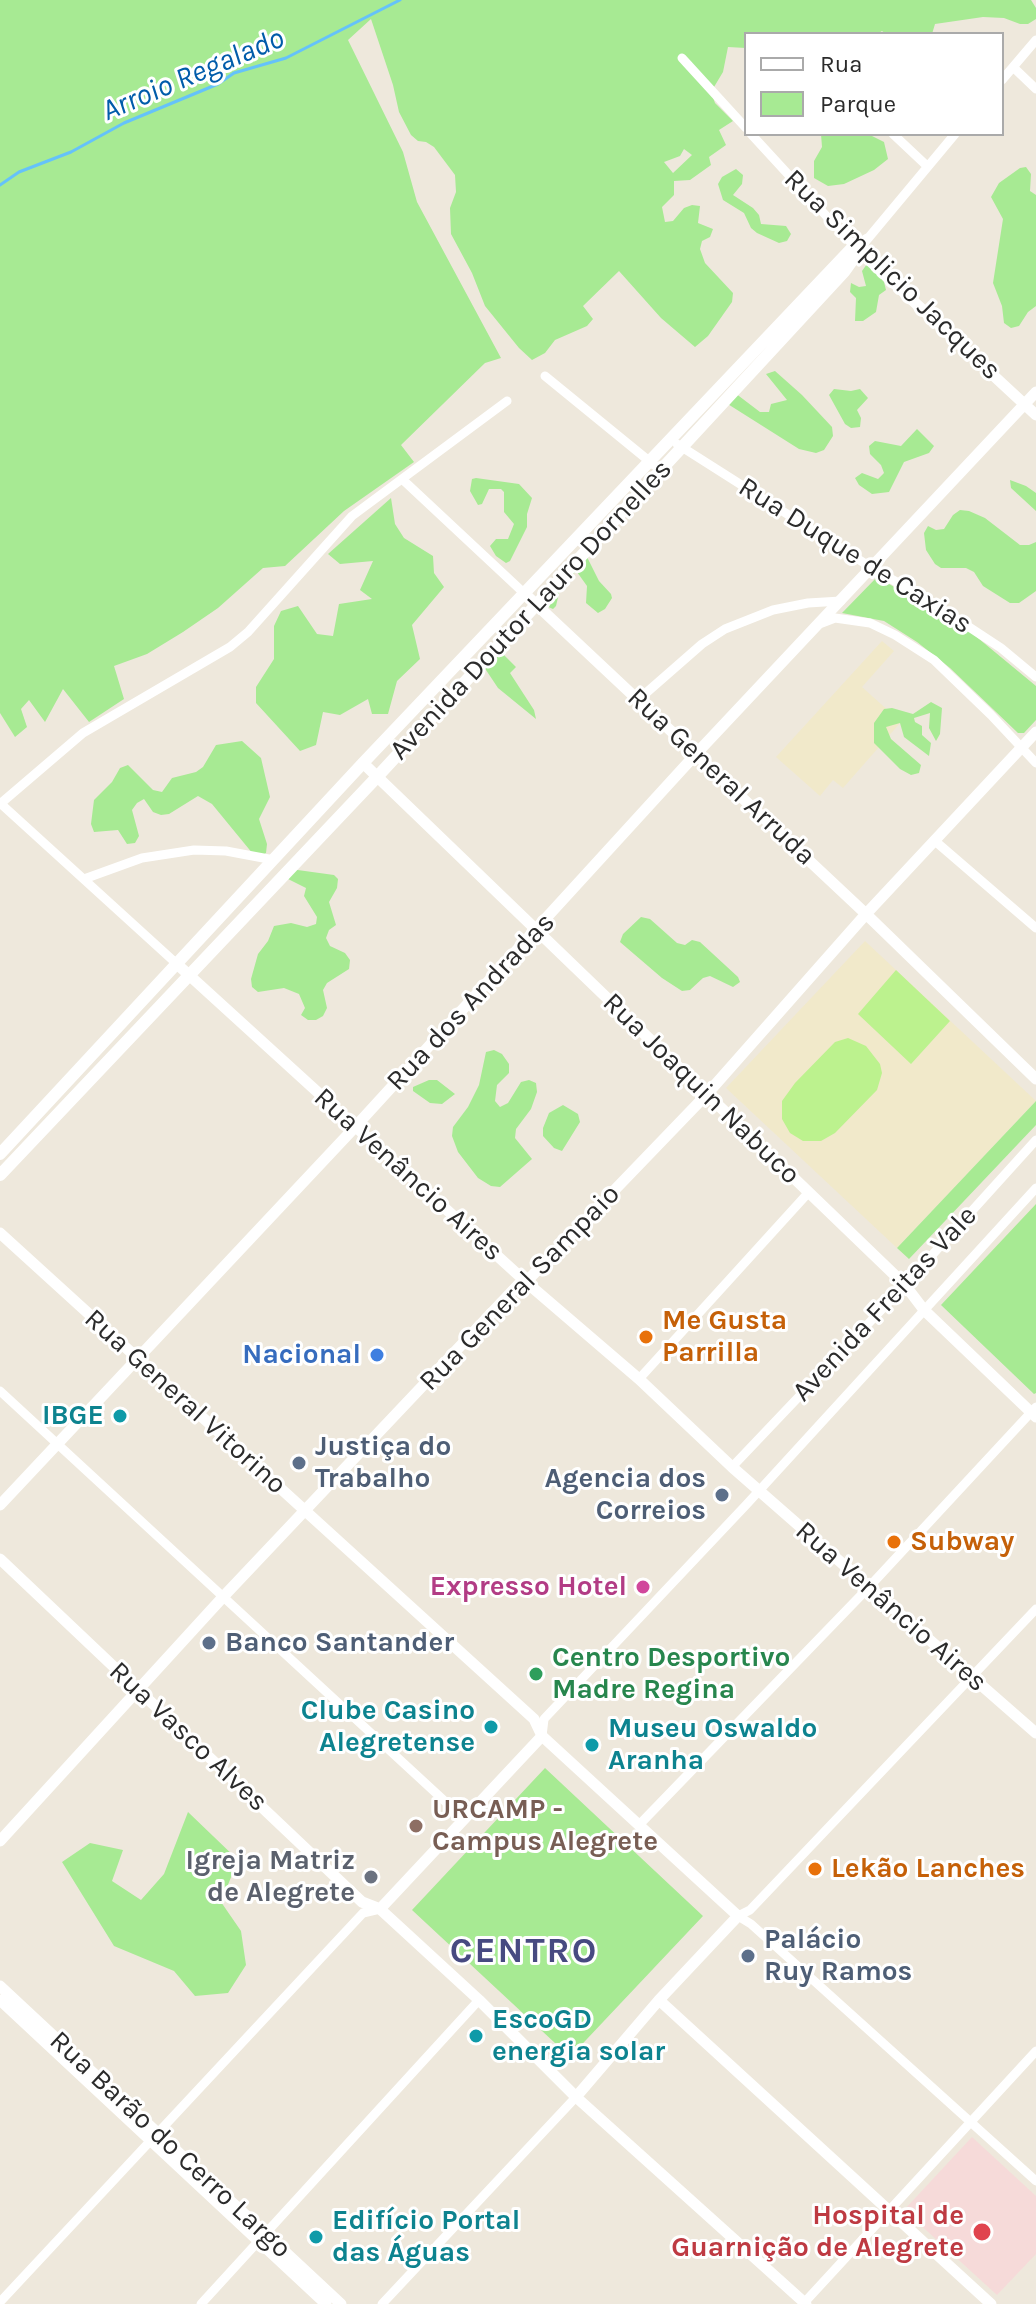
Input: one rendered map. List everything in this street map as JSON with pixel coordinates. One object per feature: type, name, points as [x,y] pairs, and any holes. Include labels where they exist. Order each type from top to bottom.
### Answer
[{"type":"main road","name":"Avenida Doutor Lauro Dornelles","points":[[0,1175],[377,777],[536,604],[655,466],[857,249]]},
{"type":"main road","name":"Avenida Doutor Lauro Dornelles","points":[[0,1154],[363,763],[525,594],[655,466]]},
{"type":"main road","points":[[232,906],[244,916]]},
{"type":"main road","points":[[149,996],[159,1006]]},
{"type":"main road","points":[[122,1024],[133,1034]]},
{"type":"main road","points":[[22,1130],[32,1140]]},
{"type":"street","points":[[1004,78],[1036,40]]},
{"type":"street","points":[[682,58],[744,126]]},
{"type":"street","points":[[1013,67],[1036,89]]},
{"type":"street","name":"Rua Simplicio Jacques","points":[[753,136],[857,249],[1036,415]]},
{"type":"street","points":[[895,136],[927,166]]},
{"type":"street","name":"Avenida Doutor Lauro Dornelles","points":[[857,249],[953,136]]},
{"type":"street","points":[[545,376],[655,466]]},
{"type":"street","name":"Rua dos Andradas","points":[[0,1505],[1036,392]]},
{"type":"street","points":[[0,803],[83,733],[230,647],[248,632],[352,516],[507,401]]},
{"type":"street","name":"Rua Duque de Caxias","points":[[676,443],[1001,648],[1036,677]]},
{"type":"street","name":"Rua General Arruda","points":[[402,479],[866,914],[1036,1079]]},
{"type":"street","points":[[638,700],[702,644],[725,629],[773,610],[841,601]]},
{"type":"street","points":[[817,625],[835,618],[854,620],[870,623],[895,635],[934,660],[1036,763]]},
{"type":"street","name":"Rua General Sampaio","points":[[0,1841],[223,1597],[518,1285],[526,1282],[707,1094],[866,914],[1036,732]]},
{"type":"street","name":"Rua Joaquin Nabuco","points":[[363,763],[905,1285],[924,1310],[1034,1412]]},
{"type":"street","name":"Rua Venâncio Aires","points":[[0,803],[526,1282],[639,1379],[732,1467],[1036,1733]]},
{"type":"street","points":[[935,841],[1036,928]]},
{"type":"street","points":[[84,879],[142,858],[194,850],[226,851],[274,860]]},
{"type":"street","name":"Avenida Freitas Vale","points":[[732,1467],[905,1285],[1036,1140]]},
{"type":"street","name":"Avenida Freitas Vale","points":[[542,1736],[544,1719],[759,1491],[1036,1188]]},
{"type":"street","points":[[639,1379],[809,1192]]},
{"type":"street","name":"Rua General Vitorino","points":[[0,1233],[534,1719],[542,1736],[738,1916]]},
{"type":"street","points":[[0,1391],[463,1818]]},
{"type":"street","points":[[639,1825],[1034,1412]]},
{"type":"street","name":"Rua Vasco Alves","points":[[0,1559],[362,1902],[380,1909],[479,2000],[576,2097],[804,2304]]},
{"type":"street","points":[[382,2304],[576,2097],[659,2000],[738,1916],[750,1910],[1036,1609]]},
{"type":"street","points":[[0,2302],[363,1913],[380,1909],[542,1736]]},
{"type":"street","points":[[738,1916],[751,1924],[1036,2181]]},
{"type":"street","name":"Rua Barão do Cerro Largo","points":[[0,1986],[155,2138]]},
{"type":"street","name":"Rua Barão do Cerro Largo","points":[[0,2000],[155,2138],[261,2237],[326,2304]]},
{"type":"street","points":[[201,2304],[479,2000]]},
{"type":"street","points":[[659,2000],[991,2304]]},
{"type":"street","points":[[804,2304],[1036,2051]]},
{"type":"street","name":"Rua Barão do Cerro Largo","points":[[261,2237],[341,2304]]},
{"type":"shaded area","points":[[882,641],[894,651],[862,687],[901,722],[843,788],[833,780],[820,796],[776,757]]},
{"type":"shaded area","points":[[865,941],[1036,1101],[897,1248],[726,1088]]},
{"type":"shaded area","name":"Hospital de Guarnição de Alegrete","points":[[972,2137],[1036,2196],[1036,2254],[997,2295],[904,2210]]},
{"type":"green space","points":[[0,0],[1031,0],[1036,8],[1036,19],[1028,24],[983,17],[935,24],[933,32],[744,32],[744,48],[728,47],[723,72],[711,92],[715,103],[733,121],[719,130],[726,145],[709,157],[711,165],[690,180],[674,181],[674,195],[662,207],[665,222],[673,221],[684,208],[700,206],[698,223],[713,229],[710,237],[702,241],[700,249],[705,263],[733,293],[732,302],[708,336],[695,347],[661,318],[619,271],[583,306],[593,319],[587,326],[555,340],[545,353],[532,360],[485,306],[451,234],[450,208],[456,192],[455,175],[434,147],[411,135],[399,112],[371,19],[348,40],[403,152],[417,202],[501,358],[485,363],[401,445],[414,462],[344,511],[285,566],[263,568],[218,608],[183,632],[147,654],[114,666],[124,699],[89,722],[63,689],[45,722],[29,700],[21,709],[27,727],[15,737],[0,713]],"holes":[[[684,149],[692,155],[673,173],[664,162],[680,156]]]},
{"type":"green space","points":[[821,136],[872,136],[884,142],[888,159],[874,170],[844,184],[828,186],[814,178],[814,161],[822,147]]},
{"type":"green space","points":[[1026,167],[1031,174],[1030,191],[1036,195],[1036,306],[1019,326],[1011,328],[1004,323],[1002,306],[993,283],[1003,219],[991,197],[999,183]]},
{"type":"green space","points":[[736,169],[743,175],[742,184],[733,195],[753,208],[761,224],[786,226],[791,234],[787,241],[779,243],[757,233],[744,213],[723,200],[718,184],[722,177]]},
{"type":"green space","points":[[867,264],[884,282],[886,290],[879,295],[876,312],[863,321],[855,321],[856,298],[850,292],[851,283],[866,286],[862,271]]},
{"type":"green space","points":[[775,371],[832,427],[833,436],[824,450],[816,453],[799,449],[723,401],[735,393],[760,412],[769,412],[771,404],[787,400],[766,374]]},
{"type":"green space","points":[[834,389],[860,389],[868,398],[857,410],[861,418],[860,427],[851,428],[845,424],[829,395]]},
{"type":"green space","points":[[917,429],[934,446],[929,453],[904,462],[889,492],[872,494],[859,485],[855,478],[862,473],[878,479],[884,473],[870,454],[869,446],[875,441],[901,446]]},
{"type":"green space","points":[[472,479],[519,484],[532,498],[527,527],[510,561],[506,563],[496,556],[490,546],[496,539],[508,539],[514,524],[504,512],[504,492],[489,489],[482,504],[478,505],[470,491]]},
{"type":"green space","points":[[1010,480],[1036,493],[1036,511],[1011,488]]},
{"type":"green space","points":[[391,498],[395,524],[404,538],[433,556],[434,573],[444,587],[412,625],[420,659],[397,681],[388,714],[372,714],[368,699],[340,715],[323,712],[316,745],[300,751],[256,703],[256,687],[274,659],[274,626],[281,611],[298,606],[317,634],[333,636],[339,604],[372,599],[360,590],[373,561],[340,564],[328,554]]},
{"type":"green space","points":[[960,510],[985,518],[1020,545],[1036,542],[1036,591],[1019,603],[1010,603],[983,586],[974,572],[966,568],[941,568],[935,564],[926,550],[924,533],[928,526],[936,530],[944,529]]},
{"type":"green space","points":[[587,557],[599,581],[611,594],[612,598],[605,609],[598,613],[586,603],[587,586],[577,572],[570,575],[560,589],[556,606],[553,609],[546,606],[543,599]]},
{"type":"green space","points":[[877,577],[967,629],[1036,686],[1036,720],[1024,733],[1018,733],[950,668],[917,642],[884,621],[842,613]]},
{"type":"green space","points":[[496,655],[504,655],[516,667],[510,673],[534,710],[536,719],[498,688],[484,667]]},
{"type":"green space","points":[[931,702],[942,708],[940,734],[936,741],[929,728],[930,713],[914,718],[922,726],[922,735],[931,743],[929,756],[904,737],[900,723],[886,727],[891,739],[921,765],[919,773],[911,775],[900,769],[874,743],[874,723],[884,709],[913,714]]},
{"type":"green space","points":[[242,741],[261,758],[270,797],[259,819],[267,844],[266,853],[259,858],[212,804],[198,796],[169,814],[161,815],[153,812],[144,799],[137,803],[132,810],[139,836],[135,843],[127,844],[118,830],[94,832],[91,824],[94,800],[112,782],[120,768],[128,765],[153,790],[162,792],[172,778],[203,767],[216,745]]},
{"type":"green space","points":[[283,868],[334,875],[338,879],[329,902],[336,925],[329,930],[326,938],[330,946],[345,953],[350,960],[349,969],[327,983],[323,990],[327,1008],[323,1016],[316,1020],[308,1020],[301,1015],[305,1008],[299,994],[284,988],[258,992],[252,987],[251,979],[258,954],[274,926],[291,923],[307,927],[316,924],[317,917],[304,896],[306,888],[284,877]]},
{"type":"green space","points":[[641,917],[650,919],[677,943],[700,942],[740,982],[733,987],[710,976],[690,990],[682,991],[662,978],[620,942],[623,934]]},
{"type":"green space","points":[[896,970],[950,1021],[911,1064],[858,1014]]},
{"type":"green space","points":[[848,1038],[866,1046],[880,1064],[882,1073],[877,1090],[835,1133],[821,1141],[803,1141],[790,1133],[782,1119],[782,1101],[835,1042]]},
{"type":"green space","points":[[494,1050],[502,1054],[509,1064],[509,1073],[497,1085],[495,1101],[500,1107],[508,1103],[521,1082],[529,1080],[536,1083],[537,1092],[531,1109],[516,1129],[515,1138],[532,1159],[500,1187],[491,1186],[478,1178],[458,1152],[452,1136],[453,1127],[479,1085],[486,1052]]},
{"type":"green space","points":[[437,1080],[455,1094],[442,1104],[430,1103],[413,1091],[413,1087]]},
{"type":"green space","points":[[1036,1101],[1036,1125],[909,1259],[897,1248]]},
{"type":"green space","points":[[563,1105],[578,1114],[580,1122],[562,1151],[554,1148],[543,1136],[543,1128],[549,1113]]},
{"type":"green space","points":[[1036,1204],[1036,1393],[1034,1394],[941,1305]]},
{"type":"green space","points":[[545,1768],[703,1916],[570,2057],[412,1910]]},
{"type":"green space","points":[[188,1812],[238,1860],[221,1902],[241,1931],[246,1965],[228,1993],[195,1996],[174,1971],[114,1946],[62,1862],[90,1843],[123,1850],[112,1881],[141,1900],[164,1874]]},
{"type":"waterway","name":"Arroio Regalado","points":[[0,185],[19,172],[71,152],[124,123],[218,84],[234,73],[286,58],[400,0]]},
{"type":"place","name":"Me Gusta Parrilla","points":[[646,1337]]},
{"type":"place","name":"Nacional","points":[[377,1355]]},
{"type":"place","name":"IBGE","points":[[120,1416]]},
{"type":"place","name":"Justiça do Trabalho","points":[[299,1463]]},
{"type":"place","name":"Agencia dos Correios","points":[[722,1495]]},
{"type":"place","name":"Subway","points":[[894,1542]]},
{"type":"place","name":"Expresso Hotel","points":[[643,1587]]},
{"type":"place","name":"Banco Santander","points":[[209,1643]]},
{"type":"place","name":"Centro Desportivo Madre Regina","points":[[536,1674]]},
{"type":"place","name":"Clube Casino Alegretense","points":[[491,1727]]},
{"type":"place","name":"Museu Oswaldo Aranha","points":[[592,1745]]},
{"type":"place","name":"URCAMP - Campus Alegrete","points":[[416,1826]]},
{"type":"place","name":"Lekão Lanches","points":[[815,1869]]},
{"type":"place","name":"Igreja Matriz de Alegrete","points":[[371,1877]]},
{"type":"place","name":"Palácio Ruy Ramos","points":[[748,1956]]},
{"type":"place","name":"EscoGD energia solar","points":[[476,2036]]},
{"type":"place","name":"Hospital de Guarnição de Alegrete","points":[[982,2232]]},
{"type":"place","name":"Edifício Portal das Águas","points":[[316,2237]]},
{"type":"district","name":"CENTRO","points":[[524,1952]]}]
